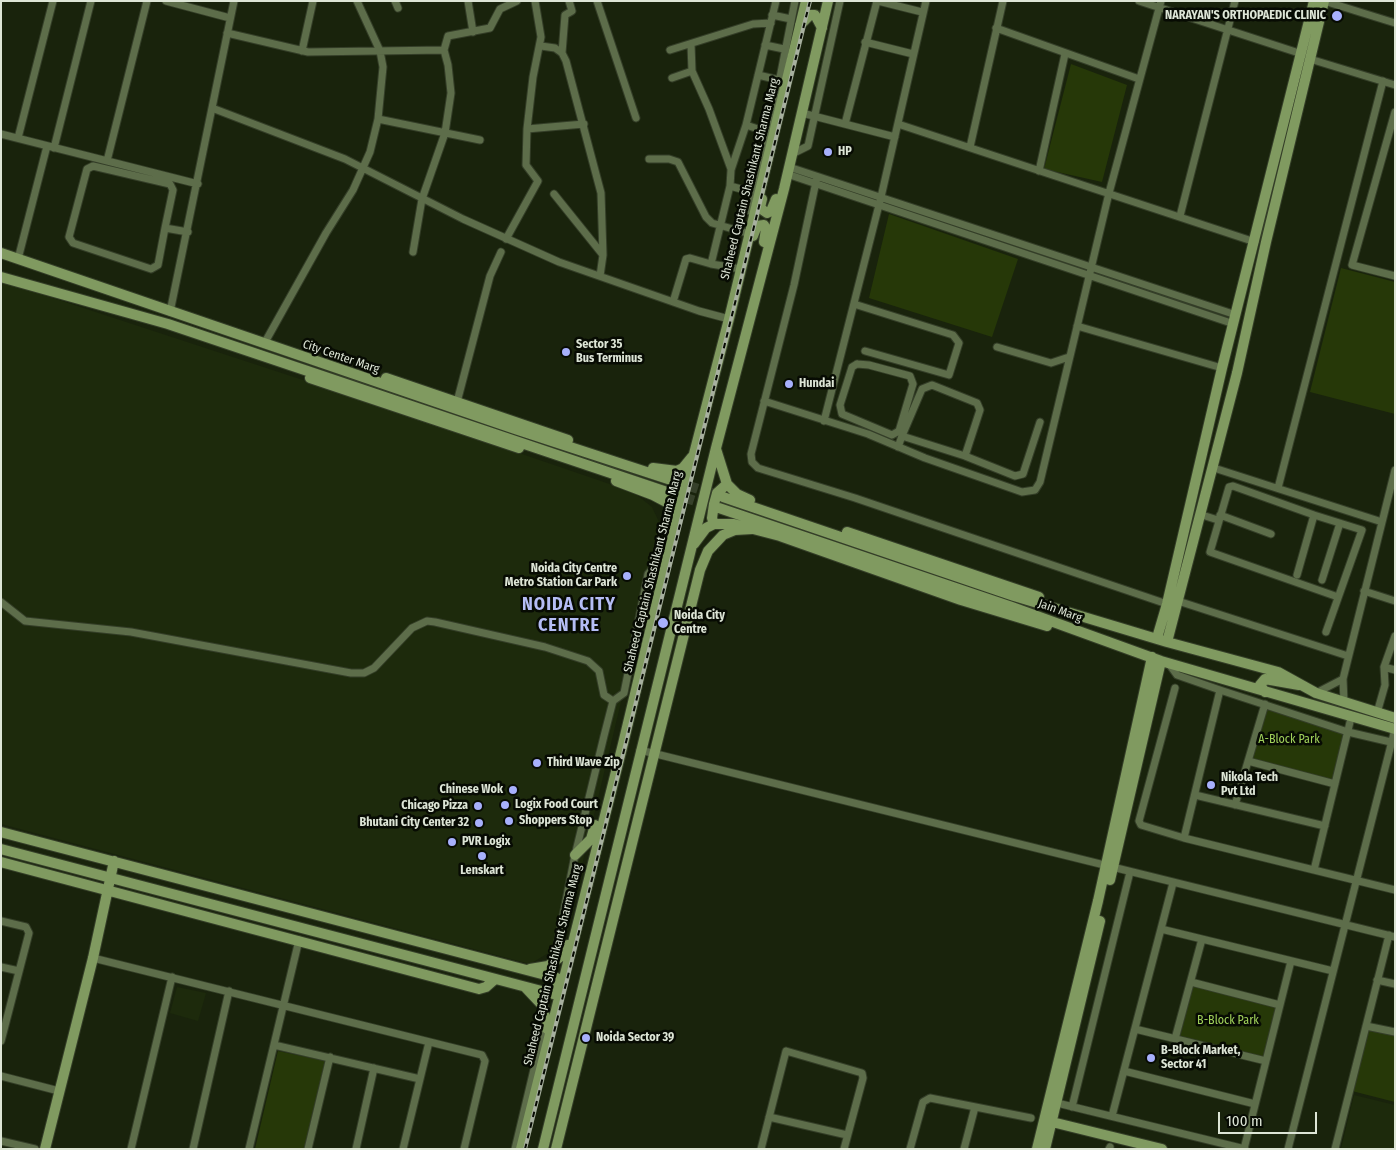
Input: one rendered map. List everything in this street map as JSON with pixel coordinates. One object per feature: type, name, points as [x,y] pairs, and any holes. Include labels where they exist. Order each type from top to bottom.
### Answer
[{"type":"street","points":[[18,138],[53,1]]},
{"type":"street","points":[[18,259],[92,1]]},
{"type":"street","points":[[107,161],[147,1]]},
{"type":"street","points":[[166,1],[230,18]]},
{"type":"street","points":[[170,312],[198,184],[234,1]]},
{"type":"street","points":[[302,51],[313,1]]},
{"type":"street","points":[[264,344],[364,168],[378,119],[382,87],[380,51],[357,1]]},
{"type":"street","points":[[468,1],[473,32]]},
{"type":"street","points":[[413,252],[422,199],[445,133],[451,93],[444,50],[448,36],[490,28],[500,9],[517,1]]},
{"type":"street","points":[[506,239],[538,181],[526,165],[527,128],[533,77],[541,46],[535,1]]},
{"type":"street","points":[[562,53],[565,15],[572,11],[569,1]]},
{"type":"street","points":[[597,1],[636,118]]},
{"type":"street","points":[[711,264],[730,186],[731,170],[746,124],[776,1]]},
{"type":"street","points":[[755,213],[747,210],[779,80],[795,1]]},
{"type":"street","name":"Shaheed Captain Shashikant Sharma Marg","points":[[521,1149],[675,527],[742,267],[806,1]]},
{"type":"street","points":[[543,1149],[690,549],[784,189],[828,1]]},
{"type":"street","points":[[792,154],[808,146],[840,1]]},
{"type":"street","points":[[845,124],[864,42],[877,1],[922,12]]},
{"type":"street","points":[[824,421],[881,197],[926,1]]},
{"type":"street","points":[[970,147],[1003,1]]},
{"type":"street","points":[[1139,1],[1160,4],[1227,30],[1395,85]]},
{"type":"street","points":[[1180,216],[1235,1]]},
{"type":"street","points":[[1162,640],[1178,601],[1214,468],[1306,56],[1314,1]]},
{"type":"street","points":[[1162,640],[1167,604],[1222,368],[1306,56],[1324,1],[1395,23]]},
{"type":"street","points":[[764,401],[868,434],[1022,492],[1035,490],[1040,482],[1109,193],[1160,4]]},
{"type":"street","points":[[800,26],[810,15],[816,15],[822,28]]},
{"type":"street","points":[[670,50],[753,24],[772,19],[791,18]]},
{"type":"street","points":[[996,28],[1139,79]]},
{"type":"street","points":[[228,33],[302,51],[330,53],[444,50]]},
{"type":"street","points":[[864,42],[913,54]]},
{"type":"street","points":[[691,44],[692,71],[709,109],[731,170]]},
{"type":"street","points":[[765,45],[784,49]]},
{"type":"street","points":[[541,46],[555,48],[562,53],[584,124],[601,193],[603,255],[600,276]]},
{"type":"street","points":[[1039,170],[1065,54]]},
{"type":"street","points":[[672,78],[692,71]]},
{"type":"street","points":[[758,74],[779,80]]},
{"type":"street","points":[[1278,488],[1383,81]]},
{"type":"street","points":[[212,108],[319,148],[364,168],[422,199],[506,239],[559,262],[673,302],[729,319]]},
{"type":"street","points":[[1395,112],[1352,265],[1395,276]]},
{"type":"street","points":[[802,113],[895,136]]},
{"type":"street","points":[[378,119],[480,140]]},
{"type":"street","points":[[527,128],[584,124]]},
{"type":"street","points":[[746,124],[767,132]]},
{"type":"street","points":[[898,124],[1255,242]]},
{"type":"street","points":[[1,134],[198,184]]},
{"type":"street","points":[[648,159],[669,159],[678,162],[706,217],[721,226],[750,234]]},
{"type":"street","points":[[93,166],[170,184],[173,190],[165,228],[158,265],[155,268],[73,244],[69,237],[87,169],[93,166]]},
{"type":"street","points":[[788,171],[815,185],[878,206],[1089,274],[1235,319],[1248,321]]},
{"type":"street","points":[[788,171],[817,177],[881,197],[1092,266],[1235,319]]},
{"type":"street","points":[[817,177],[794,285],[750,454],[752,462],[758,468],[855,498],[1167,604]]},
{"type":"street","points":[[730,186],[752,192]]},
{"type":"street","points":[[762,186],[760,208],[765,213],[771,211],[784,189]]},
{"type":"street","points":[[554,194],[603,255]]},
{"type":"street","points":[[673,302],[686,259],[690,258],[711,264],[742,267],[759,224],[764,225],[766,232],[760,261],[762,272]]},
{"type":"street","points":[[165,228],[188,232]]},
{"type":"street","points":[[457,402],[490,276],[501,252]]},
{"type":"street","name":"City Center Marg","points":[[3,254],[264,344],[674,481]]},
{"type":"street","name":"City Center Marg","points":[[1,277],[168,324],[670,493]]},
{"type":"street","points":[[854,304],[953,335],[959,343],[949,375],[865,351]]},
{"type":"street","points":[[1077,326],[1222,368]]},
{"type":"street","points":[[997,347],[1051,363],[1069,357]]},
{"type":"street","points":[[869,365],[873,354]]},
{"type":"street","points":[[298,355],[315,356],[344,364],[657,469],[670,472],[683,468]]},
{"type":"street","points":[[869,365],[910,376],[913,384],[899,431],[892,435],[842,414],[840,405],[852,367],[869,365]]},
{"type":"street","points":[[292,366],[308,377],[327,385],[553,458],[653,495],[672,506]]},
{"type":"street","points":[[898,446],[922,390],[932,384],[977,403],[980,410],[965,456]]},
{"type":"street","points":[[902,436],[965,456],[1015,476],[1023,474],[1040,422]]},
{"type":"street","points":[[716,448],[727,484],[743,498],[989,579],[1045,599],[1083,617]]},
{"type":"street","points":[[675,527],[672,518],[672,506],[683,468],[695,455]]},
{"type":"street","points":[[1214,468],[1382,522]]},
{"type":"street","points":[[1344,702],[1342,679],[1395,470]]},
{"type":"street","points":[[714,524],[712,518],[717,493],[727,484]]},
{"type":"street","points":[[1326,632],[1362,530],[1233,486],[1226,490],[1210,552],[1338,597]]},
{"type":"street","name":"Jain Marg","points":[[723,497],[1005,593],[1162,640],[1278,672],[1316,693],[1395,718]]},
{"type":"street","name":"Jain Marg","points":[[719,508],[1012,607],[1161,661],[1351,718],[1395,729]]},
{"type":"street","points":[[1202,515],[1219,518],[1271,534]]},
{"type":"street","points":[[1297,575],[1314,515]]},
{"type":"street","points":[[690,549],[706,528],[714,524],[728,523],[752,529],[1026,621],[1068,628]]},
{"type":"street","points":[[1322,580],[1340,523]]},
{"type":"street","points":[[556,1149],[703,560],[723,535],[734,530],[752,529]]},
{"type":"street","points":[[554,962],[575,855],[613,701],[624,694],[648,574],[670,548]]},
{"type":"street","points":[[1364,591],[1395,601]]},
{"type":"street","points":[[1178,601],[1348,656]]},
{"type":"street","points":[[1,602],[25,620],[131,632],[351,673],[364,673],[374,668],[412,628],[426,621],[436,622],[545,647],[588,661],[599,671],[604,695],[613,701]]},
{"type":"street","points":[[1378,713],[1385,685],[1384,667],[1395,636]]},
{"type":"street","points":[[1045,1149],[1048,1122],[1161,661],[1177,675],[1348,732],[1393,742]]},
{"type":"street","points":[[1384,667],[1395,670]]},
{"type":"street","points":[[1265,692],[1260,685],[1265,679],[1291,685],[1300,684]]},
{"type":"street","points":[[1316,693],[1342,679]]},
{"type":"street","points":[[1175,688],[1139,821],[1145,827],[1395,890]]},
{"type":"street","points":[[1184,838],[1220,690]]},
{"type":"street","points":[[1235,805],[1265,704]]},
{"type":"street","points":[[1314,870],[1351,718]]},
{"type":"street","points":[[1288,1149],[1395,729]]},
{"type":"street","points":[[640,750],[1392,936],[1378,980],[1336,1149]]},
{"type":"street","points":[[1248,762],[1335,784]]},
{"type":"street","points":[[575,855],[590,839],[602,800],[612,786]]},
{"type":"street","points":[[1194,795],[1325,826]]},
{"type":"street","points":[[1,832],[557,978],[553,994],[1,849]]},
{"type":"street","points":[[44,1149],[93,958],[114,861]]},
{"type":"street","points":[[1,862],[479,989],[486,987],[495,979]]},
{"type":"street","points":[[1072,1106],[1130,872]]},
{"type":"street","points":[[1112,1116],[1173,883]]},
{"type":"street","points":[[1,921],[26,927],[28,930],[1,1041]]},
{"type":"street","points":[[1161,929],[1333,971]]},
{"type":"street","points":[[527,970],[548,966],[554,962],[560,957],[574,933]]},
{"type":"street","points":[[1176,1039],[1202,939]]},
{"type":"street","points":[[249,1149],[299,940]]},
{"type":"street","points":[[93,958],[482,1055],[485,1058],[464,1149]]},
{"type":"street","points":[[1053,1102],[1244,1149],[1291,961]]},
{"type":"street","points":[[1,966],[19,971]]},
{"type":"street","points":[[131,1149],[172,977]]},
{"type":"street","points":[[1378,980],[1395,984]]},
{"type":"street","points":[[1190,982],[1280,1006]]},
{"type":"street","points":[[523,986],[543,1006],[548,1038]]},
{"type":"street","points":[[193,1149],[229,991]]},
{"type":"street","points":[[1,1004],[10,1006]]},
{"type":"street","points":[[515,1149],[546,1018]]},
{"type":"street","points":[[1366,1026],[1395,1032]]},
{"type":"street","points":[[1135,1030],[1266,1061]]},
{"type":"street","points":[[403,1149],[429,1042]]},
{"type":"street","points":[[274,1045],[420,1079]]},
{"type":"street","points":[[761,1149],[786,1051],[862,1073],[863,1078],[844,1149]]},
{"type":"street","points":[[308,1149],[330,1057]]},
{"type":"street","points":[[356,1149],[374,1068]]},
{"type":"street","points":[[1124,1071],[1256,1104]]},
{"type":"street","points":[[1,1076],[59,1091]]},
{"type":"street","points":[[910,1149],[925,1099],[930,1098],[1031,1118]]},
{"type":"street","points":[[964,1149],[974,1107]]},
{"type":"street","points":[[770,1117],[848,1135]]},
{"type":"street","points":[[1037,1149],[1048,1122]]},
{"type":"street","points":[[1048,1122],[1162,1149]]},
{"type":"street","points":[[1,1140],[35,1149]]},
{"type":"shaded area","points":[[1,281],[364,400],[633,492],[652,507],[659,522],[660,539],[565,936],[550,952],[530,964],[1,824]]},
{"type":"shaded area","points":[[177,987],[206,993],[198,1021],[170,1013]]},
{"type":"shaded area","points":[[1354,1095],[1395,1105],[1395,1149],[1341,1149]]},
{"type":"green space","points":[[1071,64],[1127,85],[1102,182],[1044,169]]},
{"type":"green space","points":[[889,214],[1018,259],[992,337],[869,298]]},
{"type":"green space","points":[[1341,268],[1395,282],[1395,414],[1310,392]]},
{"type":"green space","name":"A-Block Park","points":[[1267,701],[1346,727],[1333,783],[1251,760]]},
{"type":"green space","name":"B-Block Park","points":[[1193,986],[1276,1007],[1264,1057],[1180,1036]]},
{"type":"green space","points":[[1367,1027],[1395,1034],[1395,1102],[1352,1091]]},
{"type":"green space","points":[[278,1051],[325,1061],[304,1149],[255,1149]]},
{"type":"tunnel","points":[[674,481],[714,494]]},
{"type":"tunnel","points":[[670,493],[711,506]]},
{"type":"railway","points":[[525,1149],[810,1]]},
{"type":"place","name":"NARAYAN'S ORTHOPAEDIC CLINIC","points":[[1337,16]]},
{"type":"place","name":"HP","points":[[828,152]]},
{"type":"place","name":"Sector 35 Bus Terminus","points":[[566,352]]},
{"type":"place","name":"Hundai","points":[[789,384]]},
{"type":"place","name":"Noida City Centre Metro Station Car Park","points":[[627,576]]},
{"type":"place","name":"Noida City Centre","points":[[663,623]]},
{"type":"place","name":"Third Wave Zip","points":[[537,763]]},
{"type":"place","name":"Nikola Tech Pvt Ltd","points":[[1211,785]]},
{"type":"place","name":"Chinese Wok","points":[[513,790]]},
{"type":"place","name":"Logix Food Court","points":[[505,805]]},
{"type":"place","name":"Chicago Pizza","points":[[478,806]]},
{"type":"place","name":"Shoppers Stop","points":[[509,821]]},
{"type":"place","name":"Bhutani City Center 32","points":[[479,823]]},
{"type":"place","name":"PVR Logix","points":[[452,842]]},
{"type":"place","name":"Lenskart","points":[[482,856]]},
{"type":"place","name":"Noida Sector 39","points":[[586,1038]]},
{"type":"place","name":"B-Block Market, Sector 41","points":[[1151,1058]]},
{"type":"district","name":"NOIDA CITY CENTRE","points":[[569,615]]}]
